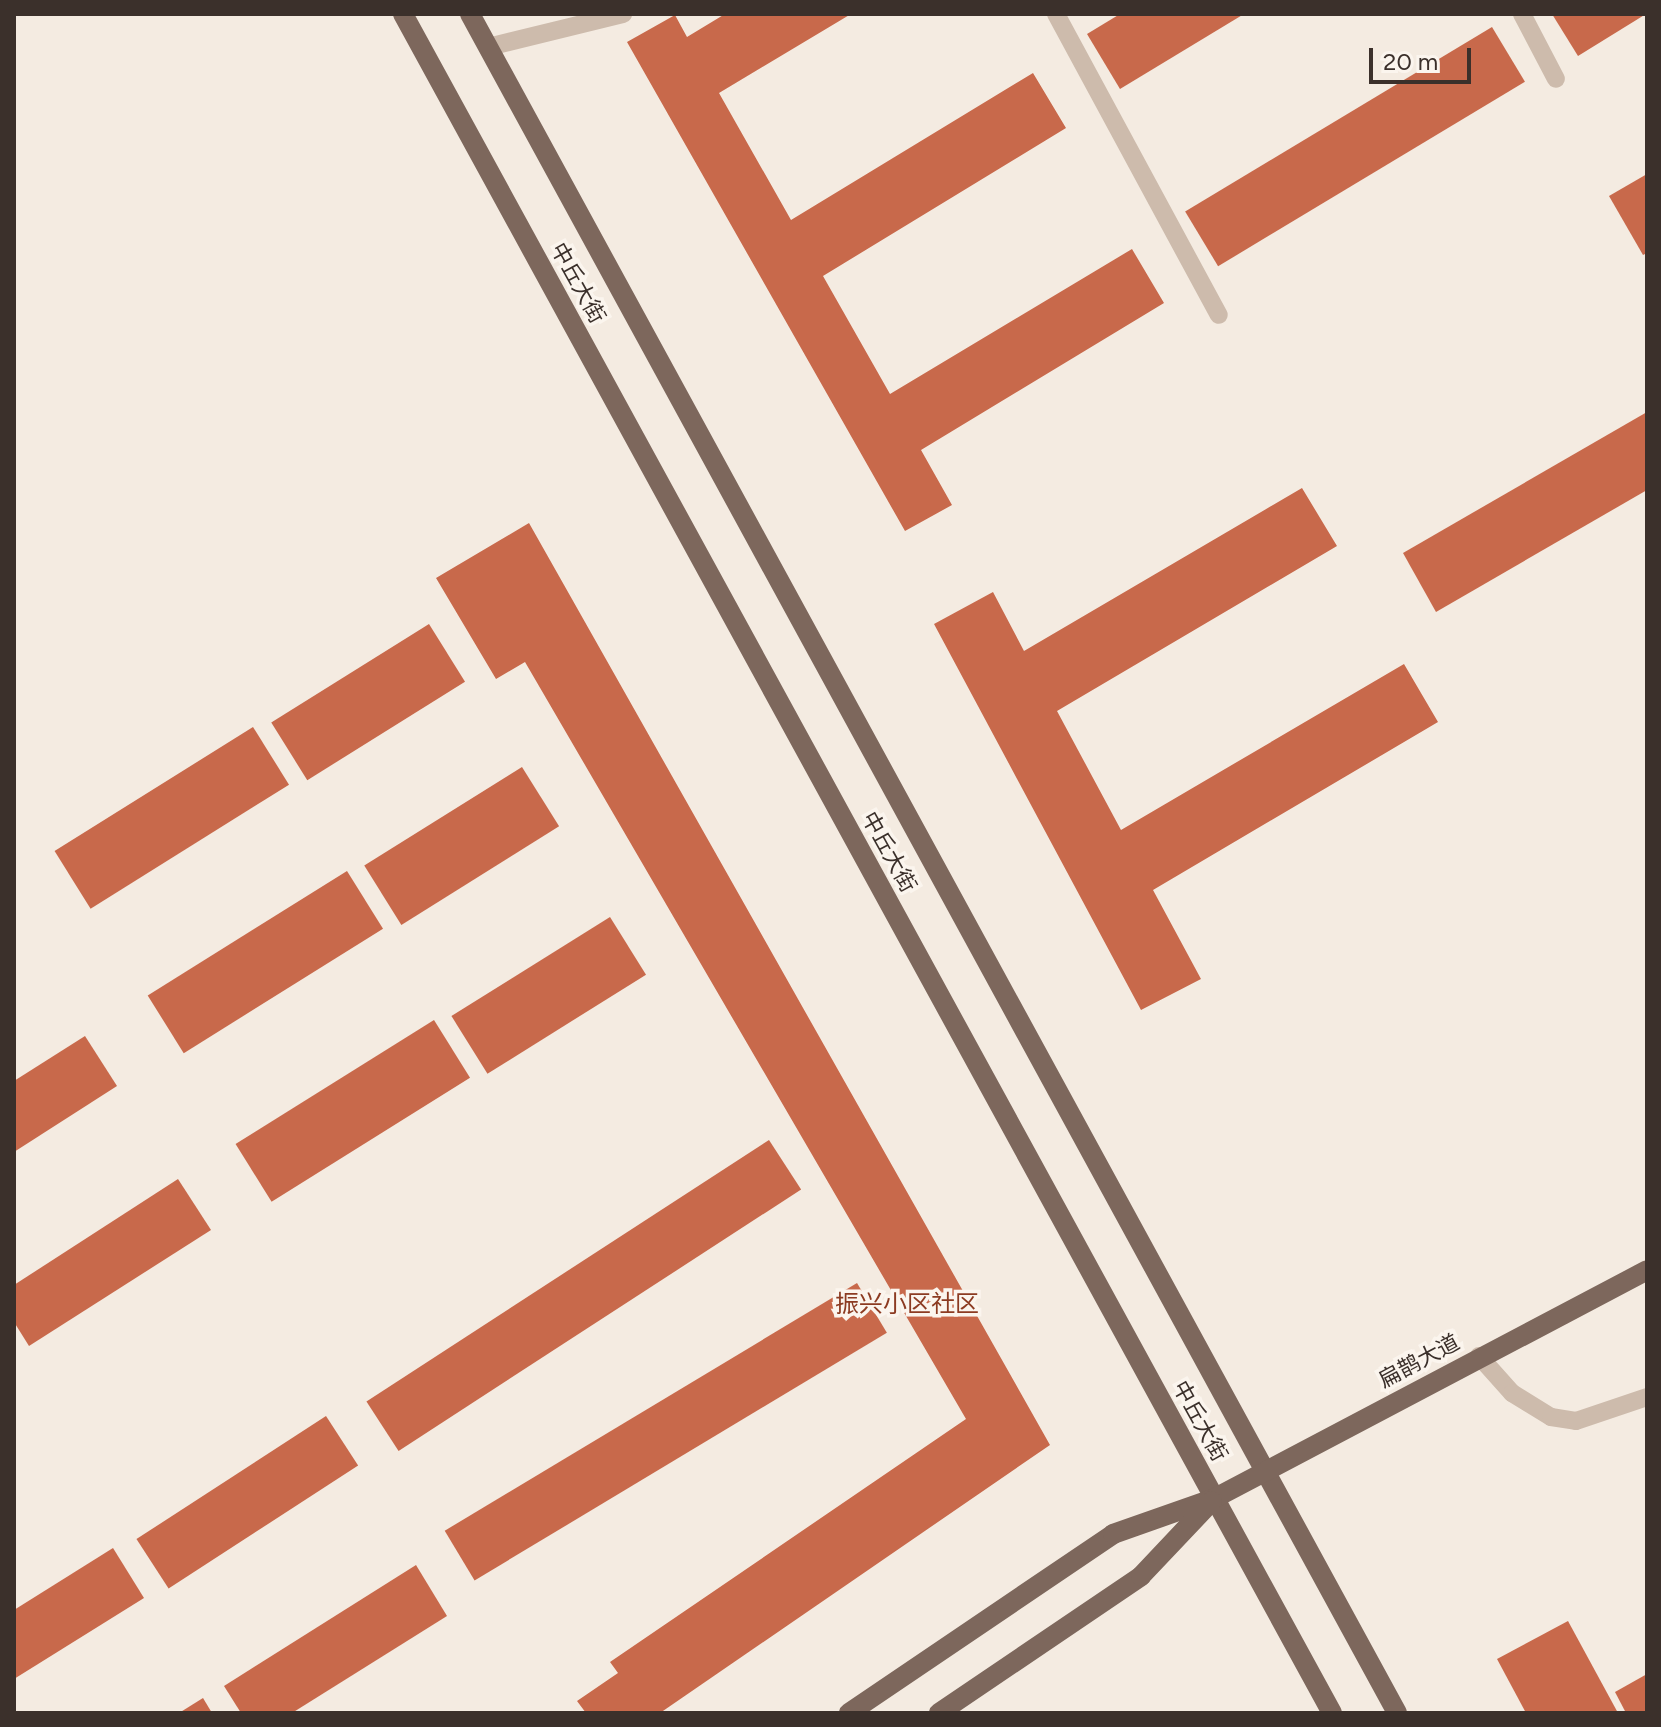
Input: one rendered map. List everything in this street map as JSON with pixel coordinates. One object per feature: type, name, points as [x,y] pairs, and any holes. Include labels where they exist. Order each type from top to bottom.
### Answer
[{"type":"main road","name":"中丘大街","points":[[403,14],[1332,1713]]},
{"type":"main road","name":"中丘大街","points":[[470,14],[1397,1713]]},
{"type":"main road","name":"扁鹊大道","points":[[1215,1498],[1647,1270]]},
{"type":"main road","points":[[849,1713],[1113,1534],[1215,1498]]},
{"type":"main road","points":[[939,1713],[1141,1576],[1215,1498]]},
{"type":"lane","points":[[488,47],[623,14]]},
{"type":"lane","points":[[1056,14],[1219,315]]},
{"type":"lane","points":[[1522,14],[1556,79]]},
{"type":"lane","points":[[1479,1356],[1512,1393],[1551,1417],[1576,1421],[1647,1397]]},
{"type":"building","points":[[725,14],[851,14],[719,93],[791,220],[1033,73],[1066,128],[823,276],[890,394],[1132,249],[1164,303],[921,450],[952,505],[905,531],[627,42],[675,15],[687,37]]},
{"type":"building","points":[[1120,14],[1244,14],[1120,89],[1087,34]]},
{"type":"building","points":[[1552,14],[1646,14],[1578,56]]},
{"type":"building","points":[[1492,27],[1525,82],[1218,266],[1185,211]]},
{"type":"building","points":[[1647,174],[1647,253],[1643,255],[1609,196]]},
{"type":"building","points":[[1647,412],[1647,490],[1436,612],[1403,553]]},
{"type":"building","points":[[1302,488],[1337,546],[1057,711],[1121,830],[1404,664],[1438,722],[1153,890],[1201,979],[1141,1010],[934,624],[993,592],[1024,651]]},
{"type":"building","points":[[529,523],[1050,1445],[660,1713],[586,1713],[577,1701],[618,1673],[610,1662],[966,1419],[525,662],[496,679],[436,578]]},
{"type":"building","points":[[429,624],[465,682],[307,780],[271,723]]},
{"type":"building","points":[[253,727],[289,785],[91,909],[55,851]]},
{"type":"building","points":[[522,767],[559,826],[401,925],[364,866]]},
{"type":"building","points":[[347,871],[383,929],[184,1053],[148,996]]},
{"type":"building","points":[[610,917],[646,975],[487,1074],[451,1016]]},
{"type":"building","points":[[434,1020],[470,1078],[272,1202],[236,1144]]},
{"type":"building","points":[[85,1036],[117,1086],[14,1152],[14,1081]]},
{"type":"building","points":[[769,1140],[801,1189],[399,1451],[366,1401]]},
{"type":"building","points":[[178,1179],[211,1230],[29,1346],[14,1322],[14,1285]]},
{"type":"building","points":[[857,1283],[887,1333],[475,1580],[445,1531]]},
{"type":"building","points":[[326,1416],[358,1465],[169,1589],[136,1539]]},
{"type":"building","points":[[113,1548],[144,1598],[14,1679],[14,1610]]},
{"type":"building","points":[[416,1565],[447,1616],[292,1713],[241,1713],[224,1686]]},
{"type":"building","points":[[1568,1621],[1618,1713],[1526,1713],[1497,1659]]},
{"type":"building","points":[[1647,1674],[1647,1713],[1626,1713],[1615,1692]]},
{"type":"building","points":[[203,1698],[212,1713],[179,1713]]},
{"type":"district","name":"振兴小区社区","points":[[907,1304]]}]
